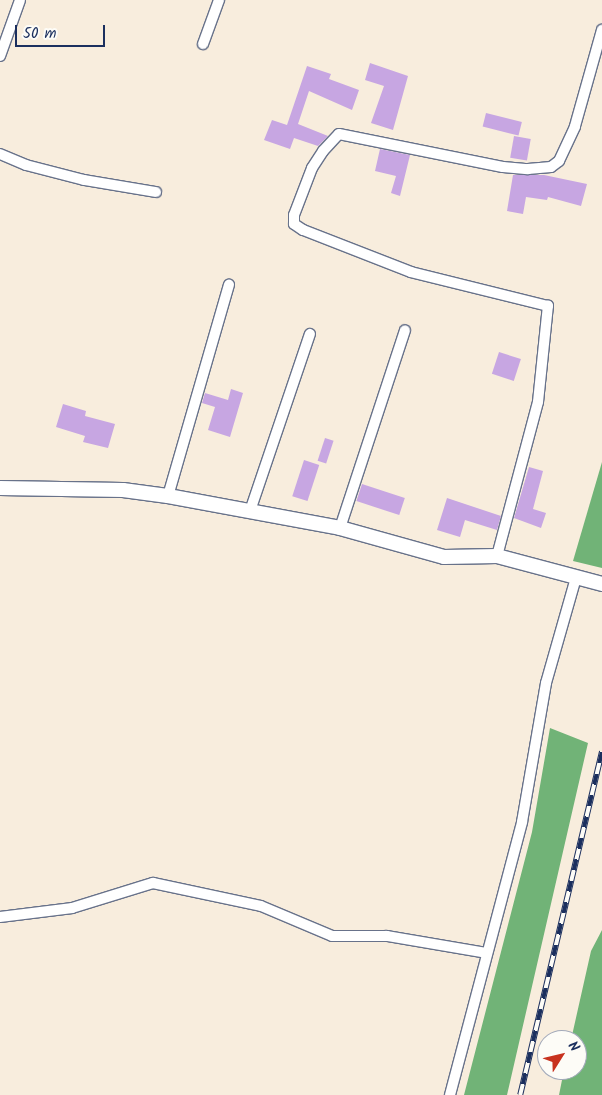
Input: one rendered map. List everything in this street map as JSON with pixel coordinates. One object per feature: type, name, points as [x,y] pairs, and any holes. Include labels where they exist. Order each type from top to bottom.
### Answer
[{"type":"street","points":[[0,56],[20,0]]},
{"type":"street","points":[[204,44],[219,0]]},
{"type":"street","points":[[497,556],[538,402],[548,306],[402,269],[303,230],[294,224],[294,215],[312,168],[323,151],[339,134],[503,167],[528,169],[551,166],[559,160],[575,126],[602,30]]},
{"type":"street","points":[[0,154],[26,165],[84,180],[156,192]]},
{"type":"street","points":[[168,496],[229,285]]},
{"type":"street","points":[[340,528],[405,330]]},
{"type":"street","points":[[250,511],[310,334]]},
{"type":"street","points":[[0,488],[123,490],[168,496],[340,528],[444,556],[497,556],[602,584]]},
{"type":"street","points":[[450,1095],[522,822],[546,683],[576,578]]},
{"type":"street","points":[[0,917],[72,908],[153,883],[260,906],[332,936],[387,936],[486,953]]},
{"type":"green space","points":[[602,462],[602,568],[573,561]]},
{"type":"green space","points":[[550,728],[588,743],[507,1095],[464,1095],[532,832]]},
{"type":"green space","points":[[602,930],[602,1095],[559,1095],[562,1080],[587,1080],[587,1030],[573,1030],[591,951]]},
{"type":"building","points":[[370,63],[408,76],[393,130],[371,123],[384,86],[365,80]]},
{"type":"building","points":[[307,66],[331,74],[329,79],[359,90],[352,110],[309,91],[298,124],[328,136],[318,146],[294,138],[290,149],[264,140],[272,120],[287,125]]},
{"type":"building","points":[[486,113],[522,122],[519,136],[483,127]]},
{"type":"building","points":[[514,136],[531,139],[527,161],[510,158]]},
{"type":"building","points":[[380,149],[410,155],[400,196],[391,193],[396,176],[375,171]]},
{"type":"building","points":[[513,175],[544,175],[587,184],[581,206],[548,197],[547,200],[526,197],[523,214],[507,211]]},
{"type":"building","points":[[499,352],[521,359],[514,381],[492,374]]},
{"type":"building","points":[[231,389],[243,393],[230,437],[208,430],[215,407],[202,403],[205,393],[228,400]]},
{"type":"building","points":[[63,404],[86,411],[85,416],[115,424],[108,448],[83,442],[85,436],[56,427]]},
{"type":"building","points":[[325,438],[334,441],[326,464],[318,461]]},
{"type":"building","points":[[304,460],[319,465],[307,501],[292,496]]},
{"type":"building","points":[[529,467],[543,471],[533,509],[546,513],[541,528],[514,518]]},
{"type":"building","points":[[362,484],[405,498],[399,515],[356,501]]},
{"type":"building","points":[[447,498],[501,516],[497,530],[465,520],[460,537],[437,530]]},
{"type":"railway","points":[[520,1095],[602,752]]}]
